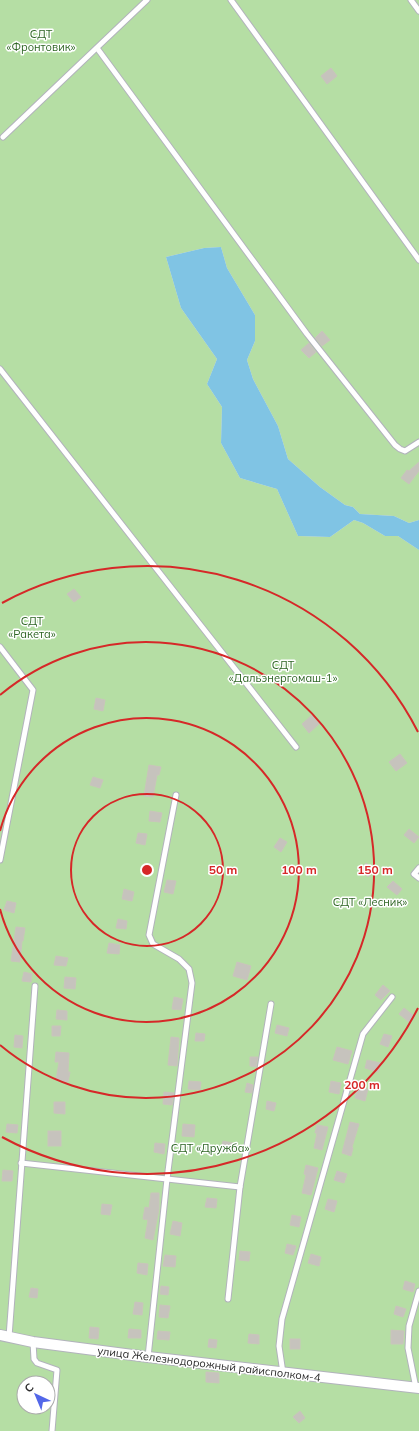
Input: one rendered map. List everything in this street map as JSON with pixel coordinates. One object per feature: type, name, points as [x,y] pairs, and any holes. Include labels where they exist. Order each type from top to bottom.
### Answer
[{"type":"street","name":"улица Железнодорожный райисполком-4","points":[[4,1336],[34,1342],[148,1357],[418,1388]]},
{"type":"lane","points":[[3,137],[147,0]]},
{"type":"lane","points":[[231,0],[419,260]]},
{"type":"lane","points":[[411,0],[419,11]]},
{"type":"lane","points":[[97,48],[307,334],[395,445],[405,451],[419,442]]},
{"type":"lane","points":[[0,369],[296,747]]},
{"type":"lane","points":[[0,647],[33,690],[2,843],[0,860]]},
{"type":"lane","points":[[148,1357],[167,1179],[192,983],[189,969],[179,959],[153,944],[149,935],[176,795]]},
{"type":"lane","points":[[419,868],[414,874],[419,878]]},
{"type":"lane","points":[[4,1336],[36,986]]},
{"type":"lane","points":[[284,1373],[279,1346],[282,1319],[363,1034],[392,997]]},
{"type":"lane","points":[[228,1299],[240,1187],[271,1004]]},
{"type":"lane","points":[[21,1163],[240,1187]]},
{"type":"lane","points":[[418,1388],[408,1348],[409,1326],[419,1291]]},
{"type":"lane","points":[[34,1342],[34,1359],[37,1363],[57,1370],[52,1431]]},
{"type":"green space","points":[[0,0],[419,0],[419,520],[409,523],[394,516],[360,514],[353,507],[345,505],[320,487],[288,459],[278,426],[253,379],[247,360],[255,341],[255,315],[227,268],[221,247],[204,248],[166,257],[181,308],[217,359],[207,384],[222,407],[221,443],[240,478],[277,489],[298,536],[330,537],[354,520],[363,523],[385,536],[398,536],[419,550],[419,1431],[0,1431]]},
{"type":"water","points":[[221,247],[227,268],[255,315],[255,341],[247,360],[253,379],[278,426],[288,459],[320,487],[345,505],[353,507],[360,514],[394,516],[409,523],[419,520],[419,550],[398,536],[385,536],[363,523],[354,520],[330,537],[298,536],[277,489],[240,478],[221,443],[222,407],[207,384],[217,359],[181,308],[166,257],[204,248]]},
{"type":"building","points":[[331,68],[337,76],[327,84],[321,76]]},
{"type":"building","points":[[322,331],[330,340],[322,346],[315,338]]},
{"type":"building","points":[[309,343],[316,352],[309,358],[301,350]]},
{"type":"building","points":[[419,462],[419,471],[409,484],[401,478],[407,470],[409,471]]},
{"type":"building","points":[[74,589],[81,597],[74,602],[67,594]]},
{"type":"building","points":[[96,698],[105,700],[103,711],[94,709]]},
{"type":"building","points":[[312,715],[319,724],[309,733],[302,724]]},
{"type":"building","points":[[400,754],[407,763],[396,771],[389,762]]},
{"type":"building","points":[[149,765],[161,767],[159,775],[157,775],[153,797],[144,796]]},
{"type":"building","points":[[93,777],[103,780],[100,788],[90,785]]},
{"type":"building","points":[[150,811],[162,813],[160,822],[149,821]]},
{"type":"building","points":[[409,829],[419,837],[414,843],[404,835]]},
{"type":"building","points":[[138,833],[147,834],[145,845],[136,843]]},
{"type":"building","points":[[280,838],[287,842],[281,852],[274,847]]},
{"type":"building","points":[[366,863],[374,870],[368,877],[361,870]]},
{"type":"building","points":[[167,880],[176,881],[173,894],[164,892]]},
{"type":"building","points":[[393,881],[402,889],[397,895],[387,887]]},
{"type":"building","points":[[124,889],[134,892],[132,901],[122,899]]},
{"type":"building","points":[[7,901],[16,903],[14,913],[4,910]]},
{"type":"building","points":[[118,919],[127,921],[126,929],[116,928]]},
{"type":"building","points":[[16,927],[25,928],[20,962],[11,961]]},
{"type":"building","points":[[109,943],[120,945],[119,954],[107,953]]},
{"type":"building","points":[[56,956],[68,958],[66,966],[54,965]]},
{"type":"building","points":[[237,962],[251,966],[247,980],[233,976]]},
{"type":"building","points":[[24,972],[32,974],[31,982],[22,981]]},
{"type":"building","points":[[65,977],[76,978],[75,989],[64,988]]},
{"type":"building","points":[[383,985],[390,991],[381,1000],[375,995]]},
{"type":"building","points":[[174,997],[183,999],[181,1010],[172,1009]]},
{"type":"building","points":[[404,1008],[414,1016],[409,1022],[399,1014]]},
{"type":"building","points":[[57,1010],[67,1011],[67,1020],[56,1019]]},
{"type":"building","points":[[277,1025],[289,1028],[287,1036],[275,1033]]},
{"type":"building","points":[[52,1026],[61,1026],[60,1036],[52,1036]]},
{"type":"building","points":[[196,1033],[205,1034],[204,1041],[195,1041]]},
{"type":"building","points":[[384,1034],[392,1036],[388,1047],[380,1044]]},
{"type":"building","points":[[15,1035],[23,1036],[22,1048],[14,1047]]},
{"type":"building","points":[[171,1037],[179,1038],[177,1066],[168,1065]]},
{"type":"building","points":[[337,1047],[352,1051],[348,1064],[333,1060]]},
{"type":"building","points":[[56,1052],[69,1053],[68,1072],[70,1072],[68,1082],[56,1080],[59,1062],[55,1062]]},
{"type":"building","points":[[250,1057],[258,1057],[256,1067],[250,1066]]},
{"type":"building","points":[[367,1060],[381,1063],[378,1072],[365,1068]]},
{"type":"building","points":[[189,1081],[201,1082],[200,1090],[188,1089]]},
{"type":"building","points":[[331,1081],[341,1083],[339,1094],[329,1092]]},
{"type":"building","points":[[247,1083],[253,1085],[252,1093],[245,1092]]},
{"type":"building","points":[[358,1086],[368,1089],[365,1101],[355,1098]]},
{"type":"building","points":[[164,1092],[174,1093],[172,1105],[163,1104]]},
{"type":"building","points":[[267,1101],[276,1103],[274,1111],[266,1109]]},
{"type":"building","points":[[54,1102],[65,1102],[65,1114],[54,1113]]},
{"type":"building","points":[[350,1122],[359,1124],[352,1147],[351,1156],[342,1153]]},
{"type":"building","points":[[7,1124],[18,1125],[17,1133],[6,1132]]},
{"type":"building","points":[[183,1124],[195,1125],[194,1137],[182,1136]]},
{"type":"building","points":[[317,1125],[328,1127],[322,1150],[314,1148]]},
{"type":"building","points":[[48,1131],[61,1131],[61,1146],[48,1146]]},
{"type":"building","points":[[223,1141],[237,1144],[235,1152],[221,1149]]},
{"type":"building","points":[[155,1143],[165,1144],[164,1154],[154,1152]]},
{"type":"building","points":[[306,1165],[318,1168],[311,1195],[302,1193],[306,1175],[304,1174]]},
{"type":"building","points":[[3,1170],[13,1171],[12,1181],[2,1181]]},
{"type":"building","points":[[337,1171],[347,1174],[344,1183],[334,1180]]},
{"type":"building","points":[[151,1193],[159,1193],[159,1209],[153,1240],[145,1238],[148,1220],[143,1219],[145,1207],[149,1208]]},
{"type":"building","points":[[207,1198],[217,1199],[216,1208],[205,1207]]},
{"type":"building","points":[[328,1199],[337,1201],[334,1212],[325,1209]]},
{"type":"building","points":[[102,1204],[112,1205],[110,1215],[101,1214]]},
{"type":"building","points":[[292,1215],[301,1217],[299,1227],[290,1225]]},
{"type":"building","points":[[173,1221],[182,1223],[180,1236],[170,1234]]},
{"type":"building","points":[[287,1244],[296,1246],[293,1255],[285,1253]]},
{"type":"building","points":[[240,1251],[250,1252],[249,1261],[239,1260]]},
{"type":"building","points":[[311,1254],[321,1257],[319,1266],[308,1263]]},
{"type":"building","points":[[165,1255],[176,1256],[175,1267],[163,1266]]},
{"type":"building","points":[[138,1263],[148,1264],[147,1275],[137,1273]]},
{"type":"building","points":[[405,1281],[415,1284],[413,1292],[403,1289]]},
{"type":"building","points":[[161,1286],[169,1287],[168,1295],[160,1294]]},
{"type":"building","points":[[31,1288],[38,1289],[37,1298],[29,1297]]},
{"type":"building","points":[[135,1302],[143,1303],[142,1315],[133,1314]]},
{"type":"building","points":[[160,1305],[170,1306],[168,1318],[159,1317]]},
{"type":"building","points":[[396,1306],[406,1309],[403,1317],[394,1314]]},
{"type":"building","points":[[90,1327],[99,1328],[98,1339],[89,1338]]},
{"type":"building","points":[[129,1329],[141,1330],[141,1338],[128,1338]]},
{"type":"building","points":[[391,1330],[404,1331],[403,1344],[391,1344]]},
{"type":"building","points":[[158,1331],[170,1332],[169,1340],[157,1339]]},
{"type":"building","points":[[249,1334],[259,1335],[259,1344],[248,1343]]},
{"type":"building","points":[[209,1339],[217,1340],[216,1348],[208,1347]]},
{"type":"building","points":[[290,1339],[300,1339],[300,1349],[290,1349]]},
{"type":"building","points":[[206,1372],[219,1373],[219,1383],[206,1382]]},
{"type":"building","points":[[300,1411],[305,1418],[299,1423],[293,1417]]},
{"type":"park label","name":"СДТ «Фронтовик»","points":[[41,40]]},
{"type":"park label","name":"СДТ «Ракета»","points":[[32,627]]},
{"type":"park label","name":"СДТ «Дальэнергомаш-1»","points":[[283,671]]},
{"type":"park label","name":"СДТ «Лесник»","points":[[370,902]]},
{"type":"park label","name":"СДТ «Дружба»","points":[[210,1148]]}]
